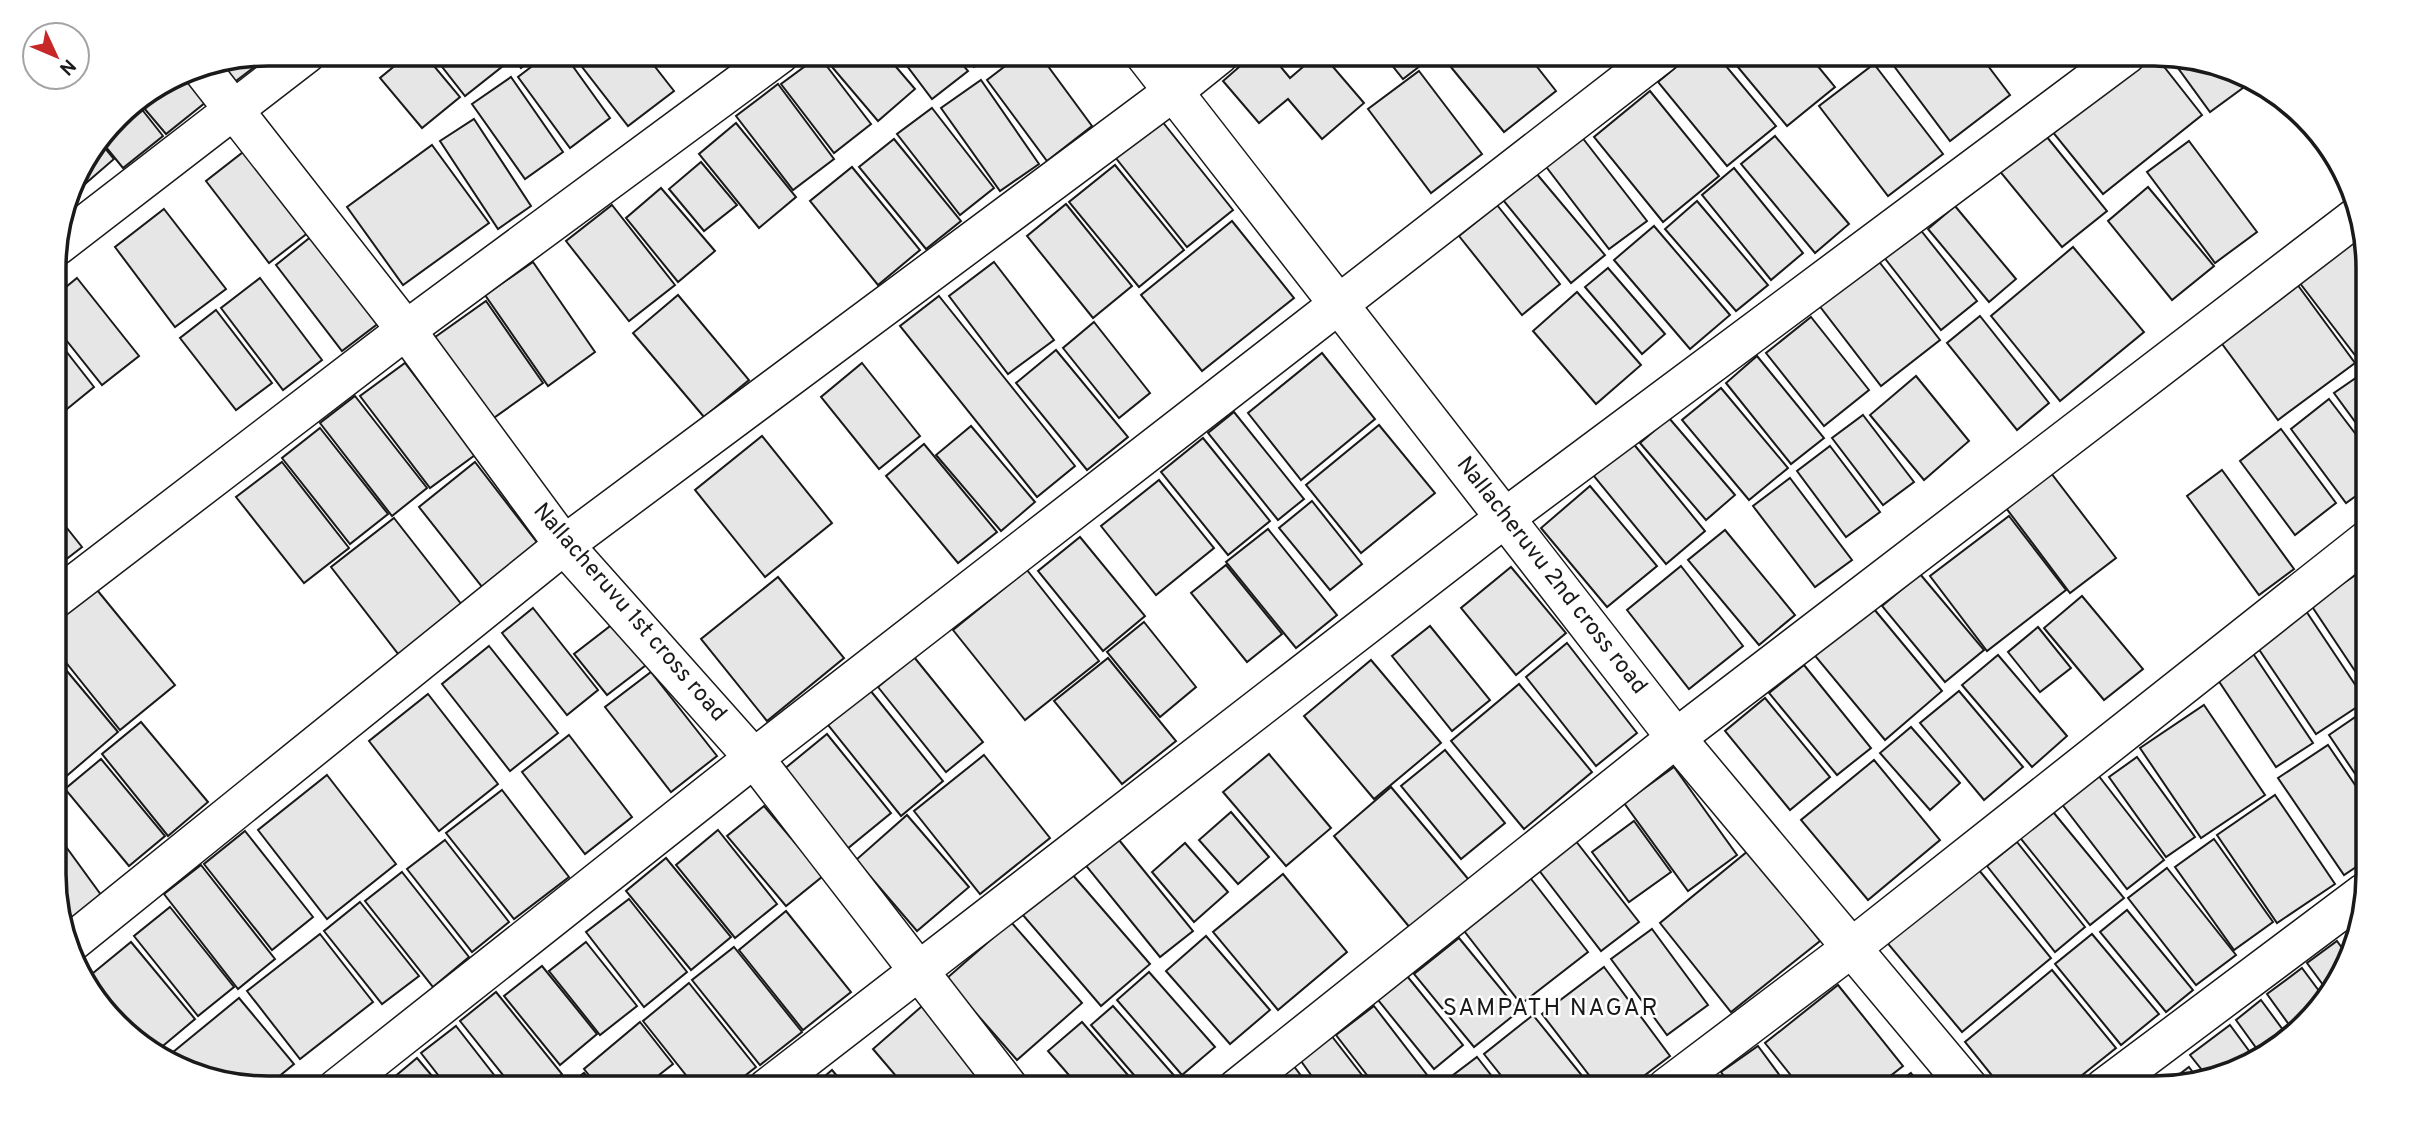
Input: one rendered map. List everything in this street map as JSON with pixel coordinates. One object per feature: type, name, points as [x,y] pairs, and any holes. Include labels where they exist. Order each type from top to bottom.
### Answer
[{"type":"street","points":[[69,237],[289,67]]},
{"type":"street","points":[[67,590],[406,330],[762,67]]},
{"type":"street","name":"Nallacheruvu 2nd cross road","points":[[1155,67],[1676,738],[1959,1076]]},
{"type":"street","points":[[77,938],[564,545],[1204,67]]},
{"type":"street","points":[[352,1076],[754,758],[1644,67]]},
{"type":"street","points":[[783,1076],[1506,517],[2110,67]]},
{"type":"street","name":"Nallacheruvu 1st cross road","points":[[207,76],[406,330],[564,545],[754,758],[1001,1076]]},
{"type":"street","points":[[1251,1076],[1676,738],[2350,222]]},
{"type":"street","points":[[1682,1076],[1850,949],[2356,549]]},
{"type":"street","points":[[2120,1076],[2354,901]]},
{"type":"building","points":[[254,67],[232,84],[223,71]]},
{"type":"building","points":[[393,67],[435,67],[460,97],[422,128],[380,78]]},
{"type":"building","points":[[442,67],[502,67],[465,96]]},
{"type":"building","points":[[531,67],[573,67],[610,118],[570,148],[518,77]]},
{"type":"building","points":[[582,67],[655,67],[674,91],[628,126]]},
{"type":"building","points":[[804,67],[827,67],[871,124],[834,153],[781,84]]},
{"type":"building","points":[[832,67],[896,67],[915,89],[878,121]]},
{"type":"building","points":[[908,67],[965,67],[968,71],[932,99]]},
{"type":"building","points":[[1004,67],[1049,67],[1092,126],[1047,161],[987,80]]},
{"type":"building","points":[[1239,67],[1281,67],[1290,78],[1303,67],[1333,67],[1364,103],[1322,139],[1288,99],[1259,123],[1223,81]]},
{"type":"building","points":[[1393,67],[1419,67],[1403,79]]},
{"type":"building","points":[[1451,67],[1537,67],[1556,91],[1504,132]]},
{"type":"building","points":[[1676,67],[1727,67],[1776,126],[1727,166],[1658,82]]},
{"type":"building","points":[[1738,67],[1819,67],[1835,87],[1787,126]]},
{"type":"building","points":[[1870,67],[1876,67],[1943,154],[1888,196],[1819,106]]},
{"type":"building","points":[[1895,67],[1989,67],[2010,95],[1950,141]]},
{"type":"building","points":[[2120,67],[2165,67],[2202,115],[2103,194],[2047,125]]},
{"type":"building","points":[[2178,68],[2206,73],[2243,88],[2210,112]]},
{"type":"building","points":[[1419,71],[1482,154],[1431,193],[1368,109]]},
{"type":"building","points":[[511,77],[563,152],[525,179],[472,104]]},
{"type":"building","points":[[981,80],[1039,164],[1000,191],[941,108]]},
{"type":"building","points":[[190,82],[206,102],[166,134],[145,109]]},
{"type":"building","points":[[778,84],[834,159],[793,190],[736,116]]},
{"type":"building","points":[[1650,91],[1719,176],[1663,222],[1594,137]]},
{"type":"building","points":[[932,108],[994,188],[960,215],[897,134]]},
{"type":"building","points":[[143,111],[163,136],[123,168],[107,148]]},
{"type":"building","points":[[474,119],[531,206],[498,229],[440,141]]},
{"type":"building","points":[[1161,120],[1233,210],[1187,247],[1115,157]]},
{"type":"building","points":[[736,123],[796,197],[759,228],[699,154]]},
{"type":"building","points":[[2038,126],[2107,211],[2062,247],[1993,163]]},
{"type":"building","points":[[1581,136],[1647,221],[1609,249],[1544,164]]},
{"type":"building","points":[[1775,136],[1849,224],[1815,253],[1741,164]]},
{"type":"building","points":[[894,139],[961,221],[926,249],[859,167]]},
{"type":"building","points":[[2189,141],[2257,232],[2215,263],[2147,172]]},
{"type":"building","points":[[432,145],[489,223],[403,285],[347,207]]},
{"type":"building","points":[[106,149],[114,159],[85,184]]},
{"type":"building","points":[[247,149],[309,232],[269,263],[206,181]]},
{"type":"building","points":[[701,162],[737,205],[704,231],[669,189]]},
{"type":"building","points":[[1115,165],[1184,250],[1139,287],[1069,202]]},
{"type":"building","points":[[852,167],[920,250],[878,285],[810,201]]},
{"type":"building","points":[[1734,168],[1803,253],[1771,280],[1702,195]]},
{"type":"building","points":[[1536,173],[1605,255],[1571,283],[1503,200]]},
{"type":"building","points":[[2148,187],[2214,266],[2172,300],[2108,221]]},
{"type":"building","points":[[661,188],[715,251],[678,282],[626,218]]},
{"type":"building","points":[[1697,201],[1768,285],[1736,311],[1665,229]]},
{"type":"building","points":[[1066,204],[1132,286],[1093,318],[1027,236]]},
{"type":"building","points":[[612,205],[675,285],[629,321],[566,241]]},
{"type":"building","points":[[1497,205],[1560,284],[1522,315],[1459,236]]},
{"type":"building","points":[[1955,206],[2016,279],[1989,302],[1928,229]]},
{"type":"building","points":[[164,209],[226,289],[175,327],[115,247]]},
{"type":"building","points":[[1232,221],[1294,298],[1202,371],[1141,295]]},
{"type":"building","points":[[1654,226],[1730,315],[1690,349],[1614,260]]},
{"type":"building","points":[[1919,228],[1977,301],[1941,330],[1883,256]]},
{"type":"building","points":[[318,231],[384,319],[342,351],[276,265]]},
{"type":"building","points":[[2353,234],[2356,268],[2356,356],[2296,278]]},
{"type":"building","points":[[2073,247],[2144,332],[2060,401],[1991,316]]},
{"type":"building","points":[[1877,259],[1940,340],[1881,386],[1818,304]]},
{"type":"building","points":[[533,262],[595,352],[548,386],[485,295]]},
{"type":"building","points":[[994,262],[1054,340],[1008,374],[949,296]]},
{"type":"building","points":[[1608,268],[1665,334],[1642,354],[1585,287]]},
{"type":"building","points":[[77,278],[139,356],[102,385],[67,341],[67,286]]},
{"type":"building","points":[[260,278],[322,360],[283,390],[221,308]]},
{"type":"building","points":[[2294,280],[2355,363],[2278,420],[2217,337]]},
{"type":"building","points":[[1577,292],[1641,365],[1596,404],[1533,331]]},
{"type":"building","points":[[678,295],[749,380],[704,417],[633,333]]},
{"type":"building","points":[[939,296],[1075,466],[1037,497],[900,326]]},
{"type":"building","points":[[486,301],[543,383],[488,422],[431,340]]},
{"type":"building","points":[[216,310],[272,383],[236,410],[180,338]]},
{"type":"building","points":[[1980,316],[2049,403],[2017,430],[1947,343]]},
{"type":"building","points":[[1811,317],[1869,390],[1824,426],[1766,353]]},
{"type":"building","points":[[1094,322],[1150,393],[1119,418],[1063,348]]},
{"type":"building","points":[[1056,350],[1128,437],[1087,470],[1016,383]]},
{"type":"building","points":[[67,352],[94,387],[67,409]]},
{"type":"building","points":[[1322,353],[1375,419],[1301,480],[1248,413]]},
{"type":"building","points":[[1757,356],[1824,438],[1791,464],[1726,383]]},
{"type":"building","points":[[405,363],[475,455],[430,488],[360,396]]},
{"type":"building","points":[[862,363],[920,436],[879,469],[821,397]]},
{"type":"building","points":[[1916,376],[1969,441],[1924,480],[1870,415]]},
{"type":"building","points":[[2356,378],[2356,423],[2334,393]]},
{"type":"building","points":[[1721,388],[1788,468],[1749,500],[1682,420]]},
{"type":"building","points":[[355,396],[427,488],[392,516],[320,423]]},
{"type":"building","points":[[2329,399],[2356,435],[2356,496],[2346,503],[2291,429]]},
{"type":"building","points":[[1234,412],[1304,499],[1278,520],[1208,433]]},
{"type":"building","points":[[1863,415],[1914,482],[1883,505],[1832,438]]},
{"type":"building","points":[[1669,418],[1735,495],[1706,520],[1640,443]]},
{"type":"building","points":[[1379,425],[1435,493],[1361,553],[1306,485]]},
{"type":"building","points":[[971,426],[1035,502],[1001,531],[936,455]]},
{"type":"building","points":[[320,428],[388,514],[350,544],[282,458]]},
{"type":"building","points":[[2281,429],[2336,503],[2295,535],[2240,461]]},
{"type":"building","points":[[762,436],[832,523],[765,577],[695,490]]},
{"type":"building","points":[[1203,438],[1270,521],[1228,555],[1161,472]]},
{"type":"building","points":[[1632,442],[1705,531],[1666,564],[1593,475]]},
{"type":"building","points":[[924,444],[997,532],[958,563],[886,476]]},
{"type":"building","points":[[1830,446],[1880,512],[1846,537],[1797,471]]},
{"type":"building","points":[[282,462],[349,548],[304,583],[236,497]]},
{"type":"building","points":[[475,462],[539,545],[483,588],[419,507]]},
{"type":"building","points":[[2222,470],[2294,569],[2259,595],[2187,496]]},
{"type":"building","points":[[2051,473],[2116,558],[2070,593],[2006,508]]},
{"type":"building","points":[[1790,478],[1852,560],[1815,587],[1753,506]]},
{"type":"building","points":[[1159,480],[1214,548],[1156,595],[1101,526]]},
{"type":"building","points":[[1590,486],[1657,566],[1607,607],[1541,528]]},
{"type":"building","points":[[1312,501],[1362,564],[1330,590],[1279,528]]},
{"type":"building","points":[[2009,516],[2066,590],[1987,651],[1930,576]]},
{"type":"building","points":[[394,518],[462,605],[399,655],[331,567]]},
{"type":"building","points":[[67,528],[82,547],[67,559]]},
{"type":"building","points":[[1268,529],[1337,615],[1296,648],[1226,562]]},
{"type":"building","points":[[1725,530],[1795,615],[1759,645],[1688,560]]},
{"type":"building","points":[[1080,537],[1145,616],[1103,651],[1038,571]]},
{"type":"building","points":[[1226,565],[1282,634],[1247,662],[1191,593]]},
{"type":"building","points":[[1681,566],[1743,646],[1689,689],[1627,610]]},
{"type":"building","points":[[1511,567],[1566,633],[1516,675],[1461,608]]},
{"type":"building","points":[[1027,570],[1099,661],[1025,720],[953,630]]},
{"type":"building","points":[[1920,574],[1984,650],[1945,682],[1882,606]]},
{"type":"building","points":[[2356,575],[2356,672],[2311,605]]},
{"type":"building","points":[[778,577],[844,658],[767,721],[701,639]]},
{"type":"building","points":[[93,585],[175,685],[120,730],[67,664],[67,607]]},
{"type":"building","points":[[2082,596],[2143,669],[2104,700],[2044,628]]},
{"type":"building","points":[[1869,603],[1942,691],[1885,740],[1811,651]]},
{"type":"building","points":[[533,608],[598,690],[567,715],[502,633]]},
{"type":"building","points":[[2304,608],[2356,686],[2356,708],[2316,734],[2254,642]]},
{"type":"building","points":[[618,620],[650,662],[607,695],[574,654]]},
{"type":"building","points":[[1144,622],[1196,687],[1160,717],[1107,652]]},
{"type":"building","points":[[1430,626],[1490,700],[1452,731],[1392,656]]},
{"type":"building","points":[[2038,627],[2071,668],[2040,692],[2008,652]]},
{"type":"building","points":[[1567,643],[1637,733],[1596,766],[1526,677]]},
{"type":"building","points":[[2246,643],[2313,743],[2276,767],[2210,668]]},
{"type":"building","points":[[489,646],[558,733],[510,771],[442,684]]},
{"type":"building","points":[[1998,655],[2067,736],[2032,767],[1962,685]]},
{"type":"building","points":[[914,657],[983,742],[946,772],[878,687]]},
{"type":"building","points":[[1108,658],[1176,741],[1122,784],[1054,701]]},
{"type":"building","points":[[1371,660],[1441,743],[1374,799],[1304,716]]},
{"type":"building","points":[[1804,665],[1871,748],[1837,775],[1769,693]]},
{"type":"building","points":[[67,671],[118,732],[67,776]]},
{"type":"building","points":[[651,672],[717,756],[671,792],[605,707]]},
{"type":"building","points":[[1519,684],[1592,772],[1524,829],[1451,741]]},
{"type":"building","points":[[870,690],[943,781],[901,816],[828,725]]},
{"type":"building","points":[[1959,691],[2023,767],[1984,800],[1920,723]]},
{"type":"building","points":[[428,694],[498,784],[439,831],[369,741]]},
{"type":"building","points":[[1765,698],[1830,777],[1790,810],[1725,731]]},
{"type":"building","points":[[2204,705],[2265,795],[2201,838],[2140,748]]},
{"type":"building","points":[[2356,717],[2356,775],[2329,735]]},
{"type":"building","points":[[141,722],[208,802],[168,836],[102,754]]},
{"type":"building","points":[[1911,727],[1960,783],[1930,810],[1880,753]]},
{"type":"building","points":[[827,734],[891,813],[847,849],[783,770]]},
{"type":"building","points":[[569,735],[632,817],[585,854],[522,772]]},
{"type":"building","points":[[2328,745],[2356,786],[2356,867],[2344,875],[2278,778]]},
{"type":"building","points":[[1445,750],[1505,823],[1461,859],[1401,786]]},
{"type":"building","points":[[1269,754],[1331,828],[1286,866],[1223,792]]},
{"type":"building","points":[[984,755],[1050,838],[980,894],[914,811]]},
{"type":"building","points":[[2137,757],[2195,837],[2166,857],[2109,777]]},
{"type":"building","points":[[101,759],[165,836],[129,866],[67,791],[67,787]]},
{"type":"building","points":[[1874,760],[1940,840],[1868,900],[1801,820]]},
{"type":"building","points":[[1674,767],[1737,855],[1688,891],[1624,803]]},
{"type":"building","points":[[327,775],[396,864],[327,919],[258,830]]},
{"type":"building","points":[[2098,775],[2164,860],[2127,889],[2061,803]]},
{"type":"building","points":[[1391,787],[1469,880],[1411,929],[1334,836]]},
{"type":"building","points":[[502,790],[569,877],[514,919],[446,833]]},
{"type":"building","points":[[2275,795],[2335,884],[2277,923],[2217,835]]},
{"type":"building","points":[[764,806],[823,876],[786,906],[727,836]]},
{"type":"building","points":[[2049,807],[2124,898],[2090,925],[2018,835]]},
{"type":"building","points":[[1231,812],[1269,857],[1238,884],[1199,840]]},
{"type":"building","points":[[907,815],[969,887],[917,931],[856,860]]},
{"type":"building","points":[[1634,821],[1671,872],[1629,902],[1592,852]]},
{"type":"building","points":[[718,830],[777,904],[735,938],[676,865]]},
{"type":"building","points":[[245,831],[313,917],[272,950],[204,864]]},
{"type":"building","points":[[1115,835],[1193,931],[1160,957],[1083,862]]},
{"type":"building","points":[[2214,839],[2273,922],[2234,950],[2175,867]]},
{"type":"building","points":[[445,840],[509,922],[472,952],[407,869]]},
{"type":"building","points":[[1575,840],[1639,922],[1601,951],[1538,869]]},
{"type":"building","points":[[2017,842],[2085,927],[2055,952],[1987,866]]},
{"type":"building","points":[[1185,843],[1228,892],[1194,922],[1152,872]]},
{"type":"building","points":[[67,848],[104,899],[72,922],[68,901]]},
{"type":"building","points":[[1748,851],[1820,941],[1731,1012],[1660,923]]},
{"type":"building","points":[[666,858],[731,937],[691,970],[626,891]]},
{"type":"building","points":[[1974,864],[2051,958],[1962,1032],[1884,939]]},
{"type":"building","points":[[201,865],[275,959],[238,989],[164,894]]},
{"type":"building","points":[[1065,866],[1150,964],[1101,1006],[1016,907]]},
{"type":"building","points":[[2167,868],[2236,955],[2196,985],[2128,898]]},
{"type":"building","points":[[402,872],[469,957],[433,987],[365,901]]},
{"type":"building","points":[[1283,874],[1347,952],[1278,1010],[1213,932]]},
{"type":"building","points":[[1528,875],[1588,952],[1521,1004],[1461,927]]},
{"type":"building","points":[[629,899],[687,972],[644,1007],[586,932]]},
{"type":"building","points":[[360,902],[419,976],[382,1004],[324,931]]},
{"type":"building","points":[[170,907],[234,987],[198,1016],[134,936]]},
{"type":"building","points":[[2127,910],[2193,990],[2166,1012],[2100,932]]},
{"type":"building","points":[[786,911],[851,992],[803,1030],[739,950]]},
{"type":"building","points":[[1011,922],[1082,1003],[1017,1060],[946,979]]},
{"type":"building","points":[[1652,929],[1708,1005],[1667,1035],[1611,959]]},
{"type":"building","points":[[320,934],[373,1002],[300,1059],[247,991]]},
{"type":"building","points":[[2092,934],[2159,1014],[2121,1045],[2055,964]]},
{"type":"building","points":[[1206,936],[1270,1010],[1230,1044],[1166,971]]},
{"type":"building","points":[[1459,938],[1519,1011],[1474,1047],[1414,974]]},
{"type":"building","points":[[2337,941],[2342,948],[2322,984],[2307,963]]},
{"type":"building","points":[[131,942],[195,1019],[163,1046],[126,1017],[108,997],[93,973]]},
{"type":"building","points":[[586,942],[637,1006],[600,1035],[549,971]]},
{"type":"building","points":[[734,947],[802,1032],[760,1065],[692,980]]},
{"type":"building","points":[[542,966],[597,1034],[560,1065],[504,996]]},
{"type":"building","points":[[1604,967],[1670,1056],[1644,1076],[1590,1076],[1542,1014]]},
{"type":"building","points":[[2302,968],[2318,990],[2288,1024],[2267,994]]},
{"type":"building","points":[[2052,970],[2116,1048],[2081,1076],[1992,1076],[1965,1042]]},
{"type":"building","points":[[1149,972],[1215,1047],[1182,1075],[1117,1000]]},
{"type":"building","points":[[1407,976],[1463,1045],[1434,1069],[1378,1000]]},
{"type":"building","points":[[689,983],[756,1067],[745,1076],[687,1076],[643,1021]]},
{"type":"building","points":[[1838,985],[1903,1066],[1890,1076],[1791,1076],[1765,1043]]},
{"type":"building","points":[[496,992],[562,1074],[504,1076],[460,1021]]},
{"type":"building","points":[[239,998],[294,1064],[280,1076],[255,1076],[204,1066],[173,1052]]},
{"type":"building","points":[[929,1000],[984,1076],[896,1076],[873,1049]]},
{"type":"building","points":[[2261,1000],[2282,1029],[2256,1048],[2236,1020]]},
{"type":"building","points":[[1113,1006],[1174,1076],[1135,1076],[1091,1025]]},
{"type":"building","points":[[1374,1006],[1428,1076],[1368,1076],[1336,1035]]},
{"type":"building","points":[[1533,1015],[1582,1076],[1501,1076],[1484,1054]]},
{"type":"building","points":[[640,1022],[673,1064],[658,1076],[590,1076],[584,1069]]},
{"type":"building","points":[[1082,1022],[1129,1076],[1070,1076],[1048,1051]]},
{"type":"building","points":[[2230,1025],[2250,1052],[2202,1070],[2190,1055]]},
{"type":"building","points":[[456,1026],[495,1076],[439,1076],[421,1053]]},
{"type":"building","points":[[1327,1030],[1363,1076],[1312,1076],[1296,1054]]},
{"type":"building","points":[[1758,1046],[1780,1076],[1724,1076],[1721,1072]]},
{"type":"building","points":[[1477,1057],[1492,1076],[1452,1076]]},
{"type":"building","points":[[417,1058],[432,1076],[396,1076]]},
{"type":"building","points":[[1290,1061],[1301,1076],[1272,1076]]},
{"type":"building","points":[[2189,1067],[2193,1073],[2193,1073],[2179,1075]]},
{"type":"building","points":[[832,1070],[837,1076],[825,1076]]},
{"type":"district","name":"SAMPATH NAGAR","points":[[1551,1009]]}]
